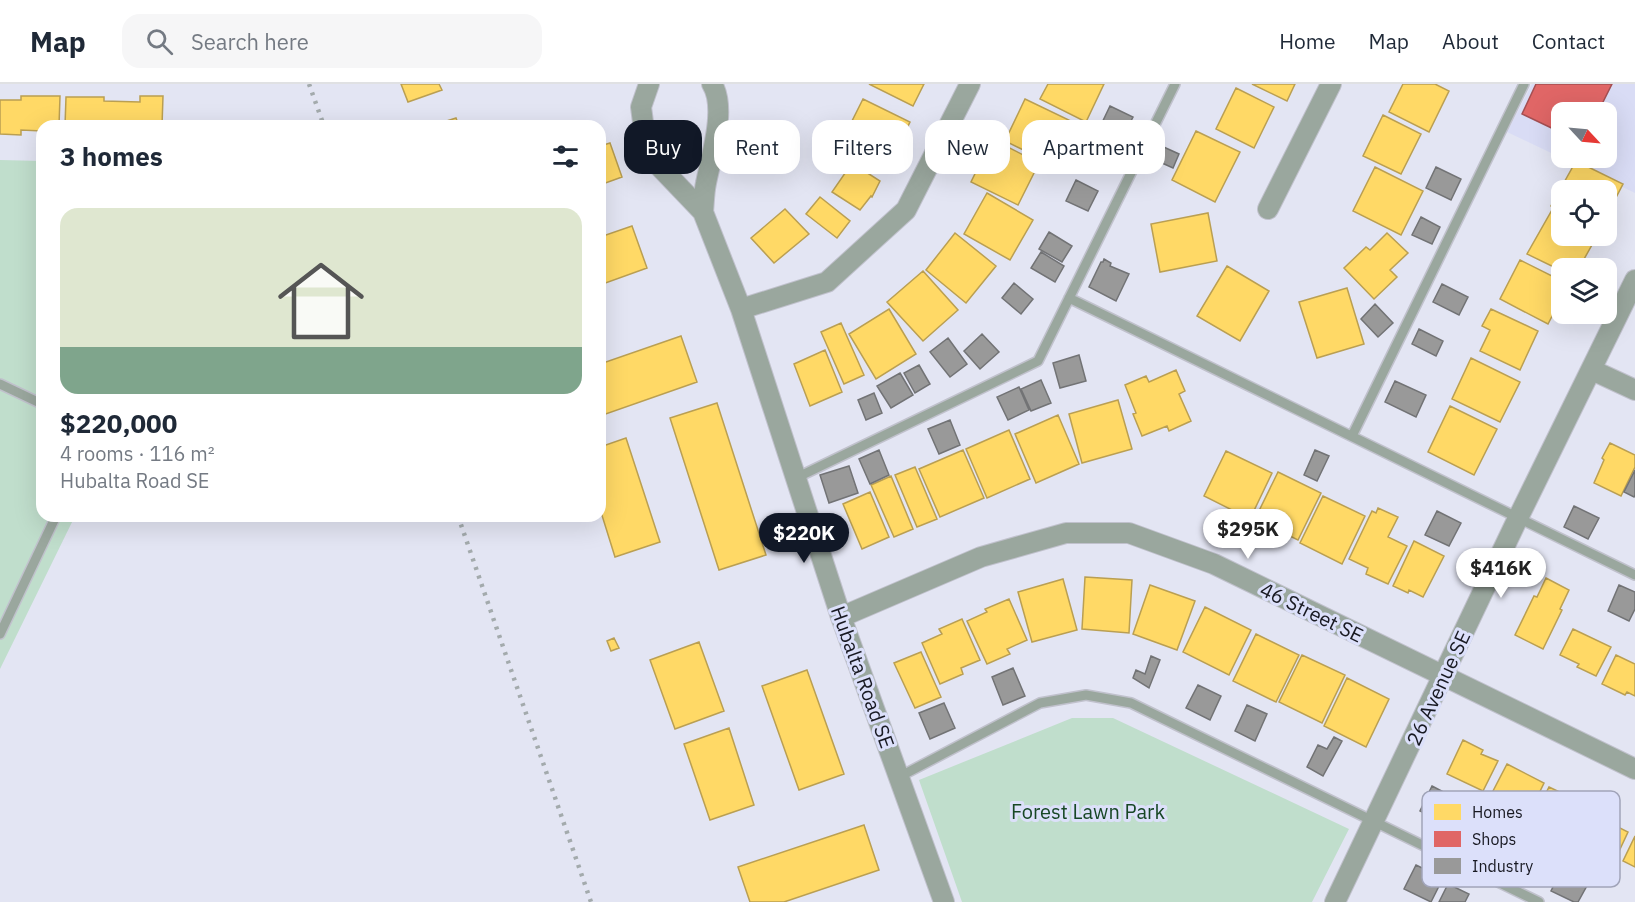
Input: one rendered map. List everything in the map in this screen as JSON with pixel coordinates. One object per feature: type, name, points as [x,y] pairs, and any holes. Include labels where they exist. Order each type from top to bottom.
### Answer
[{"type":"street","name":"Hubalta Road SE","points":[[649,84],[641,107],[646,145],[660,167],[703,212],[741,309],[841,617],[944,902]]},
{"type":"street","name":"Hubalta Road SE","points":[[703,212],[706,183],[716,146],[718,119],[717,91],[712,84]]},
{"type":"street","points":[[741,309],[827,282],[906,210],[970,84]]},
{"type":"street","points":[[1268,208],[1331,84]]},
{"type":"street","name":"26 Avenue SE","points":[[1335,902],[1518,518],[1635,280]]},
{"type":"street","points":[[1592,369],[1635,390]]},
{"type":"street","name":"46 Street SE","points":[[841,617],[981,557],[1066,533],[1129,533],[1214,564],[1635,769]]},
{"type":"lane","points":[[796,478],[1038,361],[1175,84]]},
{"type":"lane","points":[[1352,436],[1524,84]]},
{"type":"lane","points":[[1069,298],[1635,575]]},
{"type":"lane","points":[[0,384],[36,401]]},
{"type":"lane","points":[[0,634],[53,522]]},
{"type":"lane","points":[[899,777],[1040,703],[1086,695],[1131,703],[1422,845]]},
{"type":"lane","points":[[1508,887],[1539,902]]},
{"type":"shaded area","points":[[1532,84],[1635,84],[1635,193],[1617,184],[1617,180],[1608,180],[1583,168],[1617,168],[1617,102],[1551,102],[1551,153],[1507,132]]},
{"type":"green space","points":[[0,160],[36,161],[36,522],[72,522],[0,669]]},
{"type":"green space","name":"Forest Lawn Park","points":[[1072,718],[1113,718],[1349,829],[1312,902],[962,902],[919,780]]},
{"type":"building: Homes","points":[[401,84],[439,84],[442,90],[408,102]]},
{"type":"building: Homes","points":[[869,84],[924,84],[913,106]]},
{"type":"building: Homes","points":[[1048,84],[1104,84],[1087,120],[1082,120],[1040,99]]},
{"type":"building: Homes","points":[[1252,84],[1295,84],[1287,101]]},
{"type":"building: Homes","points":[[1403,84],[1435,84],[1449,91],[1429,132],[1389,112]]},
{"type":"building: Homes","points":[[1236,88],[1274,107],[1254,148],[1216,129]]},
{"type":"building: Homes","points":[[21,96],[60,96],[59,120],[36,120],[36,131],[21,130],[21,135],[0,134],[0,100],[21,100]]},
{"type":"building: Homes","points":[[140,96],[163,96],[162,120],[65,120],[66,97],[104,97],[104,101],[140,102]]},
{"type":"building: Homes","points":[[863,99],[906,120],[852,120]]},
{"type":"building: Homes","points":[[1025,99],[1069,120],[1022,120],[1022,149],[1010,143],[1010,130]]},
{"type":"building: Homes","points":[[1383,115],[1421,134],[1401,174],[1363,156]]},
{"type":"building: Homes","points":[[1196,131],[1240,152],[1215,202],[1172,180]]},
{"type":"building: Homes","points":[[610,143],[622,177],[606,183],[606,144]]},
{"type":"building: Homes","points":[[1010,148],[1022,154],[1022,174],[1034,174],[1018,205],[971,182],[975,174],[1010,174]]},
{"type":"building: Homes","points":[[1375,167],[1423,191],[1401,235],[1353,211]]},
{"type":"building: Homes","points":[[1572,168],[1590,168],[1615,180],[1565,180]]},
{"type":"building: Homes","points":[[844,174],[869,174],[880,181],[872,197],[860,210],[832,192]]},
{"type":"building: Homes","points":[[1617,181],[1623,184],[1617,196]]},
{"type":"building: Homes","points":[[987,193],[1033,220],[1010,260],[964,234]]},
{"type":"building: Homes","points":[[820,197],[850,221],[837,238],[806,214]]},
{"type":"building: Homes","points":[[785,209],[809,234],[774,263],[751,238]]},
{"type":"building: Homes","points":[[1551,212],[1551,246],[1591,246],[1585,258],[1551,258],[1551,266],[1527,254]]},
{"type":"building: Homes","points":[[1208,213],[1217,261],[1160,272],[1151,224]]},
{"type":"building: Homes","points":[[632,226],[647,268],[606,283],[606,235]]},
{"type":"building: Homes","points":[[955,233],[996,266],[966,303],[926,270]]},
{"type":"building: Homes","points":[[1387,233],[1408,253],[1390,270],[1397,277],[1374,299],[1344,268],[1366,247],[1370,250]]},
{"type":"building: Homes","points":[[1520,260],[1551,276],[1551,318],[1548,324],[1500,299]]},
{"type":"building: Homes","points":[[1227,266],[1269,291],[1240,341],[1197,316]]},
{"type":"building: Homes","points":[[923,271],[958,310],[923,341],[887,302]]},
{"type":"building: Homes","points":[[1347,288],[1364,344],[1317,358],[1299,302]]},
{"type":"building: Homes","points":[[889,309],[916,354],[876,379],[849,334]]},
{"type":"building: Homes","points":[[1491,309],[1538,331],[1520,370],[1480,351],[1490,330],[1482,326]]},
{"type":"building: Homes","points":[[841,323],[864,375],[844,384],[821,332]]},
{"type":"building: Homes","points":[[681,336],[697,382],[606,414],[606,362]]},
{"type":"building: Homes","points":[[825,350],[842,392],[810,406],[794,364]]},
{"type":"building: Homes","points":[[1471,358],[1520,382],[1500,422],[1452,399]]},
{"type":"building: Homes","points":[[1176,370],[1185,391],[1179,394],[1191,421],[1169,431],[1167,426],[1142,436],[1125,385],[1146,376],[1149,382]]},
{"type":"building: Homes","points":[[1118,400],[1132,449],[1082,463],[1069,414]]},
{"type":"building: Homes","points":[[717,403],[766,555],[719,570],[670,418]]},
{"type":"building: Homes","points":[[1450,406],[1497,429],[1474,475],[1428,452]]},
{"type":"building: Homes","points":[[1058,415],[1079,464],[1036,483],[1015,434]]},
{"type":"building: Homes","points":[[1009,430],[1030,479],[987,498],[966,449]]},
{"type":"building: Homes","points":[[626,438],[660,542],[615,557],[604,522],[606,522],[606,445]]},
{"type":"building: Homes","points":[[1610,443],[1635,455],[1635,467],[1621,496],[1594,483],[1604,460],[1602,458]]},
{"type":"building: Homes","points":[[963,450],[984,498],[940,517],[919,469]]},
{"type":"building: Homes","points":[[1226,451],[1272,473],[1250,519],[1204,496]]},
{"type":"building: Homes","points":[[915,467],[937,519],[917,527],[895,475]]},
{"type":"building: Homes","points":[[1278,472],[1321,493],[1298,540],[1255,519]]},
{"type":"building: Homes","points":[[891,476],[913,529],[894,537],[871,485]]},
{"type":"building: Homes","points":[[870,492],[889,537],[862,549],[843,504]]},
{"type":"building: Homes","points":[[1323,496],[1365,516],[1342,564],[1300,543]]},
{"type":"building: Homes","points":[[1378,508],[1398,517],[1388,537],[1407,546],[1388,584],[1366,574],[1368,568],[1349,559],[1372,511],[1376,513]]},
{"type":"building: Homes","points":[[1414,541],[1444,556],[1423,597],[1393,586]]},
{"type":"building: Homes","points":[[1085,577],[1132,580],[1129,633],[1082,629]]},
{"type":"building: Homes","points":[[1546,578],[1569,590],[1543,649],[1515,635],[1534,596],[1537,597]]},
{"type":"building: Homes","points":[[1063,579],[1077,630],[1032,642],[1018,592]]},
{"type":"building: Homes","points":[[1150,585],[1195,601],[1177,650],[1133,634]]},
{"type":"building: Homes","points":[[1009,599],[1027,640],[1007,649],[1010,654],[987,664],[967,621],[987,612],[985,609]]},
{"type":"building: Homes","points":[[1205,607],[1251,630],[1229,675],[1183,652]]},
{"type":"building: Homes","points":[[962,619],[980,660],[961,668],[963,674],[940,684],[922,643],[942,634],[939,629]]},
{"type":"building: Homes","points":[[1573,629],[1611,647],[1596,676],[1560,655]]},
{"type":"building: Homes","points":[[1256,634],[1299,655],[1276,702],[1233,681]]},
{"type":"building: Homes","points":[[614,638],[619,648],[611,651],[607,641]]},
{"type":"building: Homes","points":[[699,642],[724,711],[675,729],[650,660]]},
{"type":"building: Homes","points":[[921,652],[941,697],[915,708],[894,663]]},
{"type":"building: Homes","points":[[1302,655],[1345,675],[1322,723],[1279,702]]},
{"type":"building: Homes","points":[[1616,655],[1635,664],[1635,696],[1627,692],[1625,695],[1602,684]]},
{"type":"building: Homes","points":[[807,670],[844,774],[799,790],[762,686]]},
{"type":"building: Homes","points":[[1347,678],[1389,699],[1366,747],[1324,726]]},
{"type":"building: Homes","points":[[729,728],[754,805],[710,820],[684,744]]},
{"type":"building: Homes","points":[[1463,740],[1483,750],[1481,754],[1498,761],[1483,791],[1447,774]]},
{"type":"building: Homes","points":[[1507,764],[1544,783],[1540,791],[1493,791]]},
{"type":"building: Homes","points":[[864,825],[879,870],[784,902],[750,902],[738,867]]},
{"type":"building: Homes","points":[[1620,828],[1628,832],[1620,849]]},
{"type":"building: Homes","points":[[1635,836],[1635,867],[1623,861]]},
{"type":"building: Shops","points":[[1536,84],[1612,84],[1603,102],[1551,102],[1551,128],[1522,114]]},
{"type":"building: Industry","points":[[1110,106],[1133,117],[1131,120],[1103,120]]},
{"type":"building: Industry","points":[[1165,148],[1179,154],[1173,168],[1165,164]]},
{"type":"building: Industry","points":[[1436,167],[1461,179],[1451,200],[1426,188]]},
{"type":"building: Industry","points":[[1076,180],[1098,191],[1088,211],[1066,201]]},
{"type":"building: Industry","points":[[1421,217],[1440,227],[1432,244],[1412,235]]},
{"type":"building: Industry","points":[[1049,232],[1072,246],[1062,262],[1039,249]]},
{"type":"building: Industry","points":[[1041,252],[1064,266],[1055,282],[1031,268]]},
{"type":"building: Industry","points":[[1104,259],[1111,263],[1110,266],[1129,274],[1116,301],[1089,287]]},
{"type":"building: Industry","points":[[1014,283],[1033,299],[1021,314],[1002,298]]},
{"type":"building: Industry","points":[[1442,284],[1468,297],[1459,315],[1433,302]]},
{"type":"building: Industry","points":[[1375,304],[1393,323],[1378,337],[1361,319]]},
{"type":"building: Industry","points":[[1419,329],[1443,341],[1436,356],[1412,344]]},
{"type":"building: Industry","points":[[982,334],[999,352],[980,369],[964,351]]},
{"type":"building: Industry","points":[[948,338],[967,364],[950,377],[930,352]]},
{"type":"building: Industry","points":[[1079,355],[1086,381],[1060,388],[1053,363]]},
{"type":"building: Industry","points":[[919,365],[930,384],[915,393],[904,373]]},
{"type":"building: Industry","points":[[900,373],[913,395],[891,408],[877,386]]},
{"type":"building: Industry","points":[[1041,380],[1051,403],[1031,411],[1021,389]]},
{"type":"building: Industry","points":[[1395,381],[1426,395],[1416,417],[1385,402]]},
{"type":"building: Industry","points":[[1019,387],[1029,410],[1008,420],[997,397]]},
{"type":"building: Industry","points":[[874,393],[882,413],[866,420],[858,400]]},
{"type":"building: Industry","points":[[950,420],[960,445],[939,454],[928,429]]},
{"type":"building: Industry","points":[[879,450],[889,475],[870,484],[859,459]]},
{"type":"building: Industry","points":[[1315,450],[1329,456],[1317,481],[1304,475]]},
{"type":"building: Industry","points":[[849,466],[858,493],[829,503],[820,475]]},
{"type":"building: Industry","points":[[1635,470],[1635,495],[1634,497],[1624,492]]},
{"type":"building: Industry","points":[[1574,506],[1599,518],[1588,539],[1564,527]]},
{"type":"building: Industry","points":[[1437,511],[1461,523],[1449,546],[1425,535]]},
{"type":"building: Industry","points":[[1619,585],[1635,592],[1635,609],[1629,621],[1608,611]]},
{"type":"building: Industry","points":[[1151,656],[1160,660],[1149,688],[1133,678],[1136,670],[1145,674]]},
{"type":"building: Industry","points":[[1013,668],[1025,696],[1003,705],[992,677]]},
{"type":"building: Industry","points":[[1198,685],[1221,696],[1210,720],[1186,708]]},
{"type":"building: Industry","points":[[944,703],[955,728],[930,739],[919,713]]},
{"type":"building: Industry","points":[[1247,705],[1267,714],[1255,741],[1235,731]]},
{"type":"building: Industry","points":[[1334,737],[1342,741],[1323,776],[1307,767],[1318,745],[1327,749]]},
{"type":"building: Industry","points":[[1432,786],[1442,791],[1430,791]]},
{"type":"building: Industry","points":[[1416,865],[1422,868],[1422,887],[1438,887],[1431,902],[1404,889]]},
{"type":"building: Industry","points":[[1446,887],[1454,887],[1469,894],[1465,902],[1439,902]]},
{"type":"building: Industry","points":[[1553,887],[1586,887],[1578,902],[1551,891]]},
{"type":"railway","points":[[309,84],[322,120]]},
{"type":"railway","points":[[460,522],[591,902]]}]
